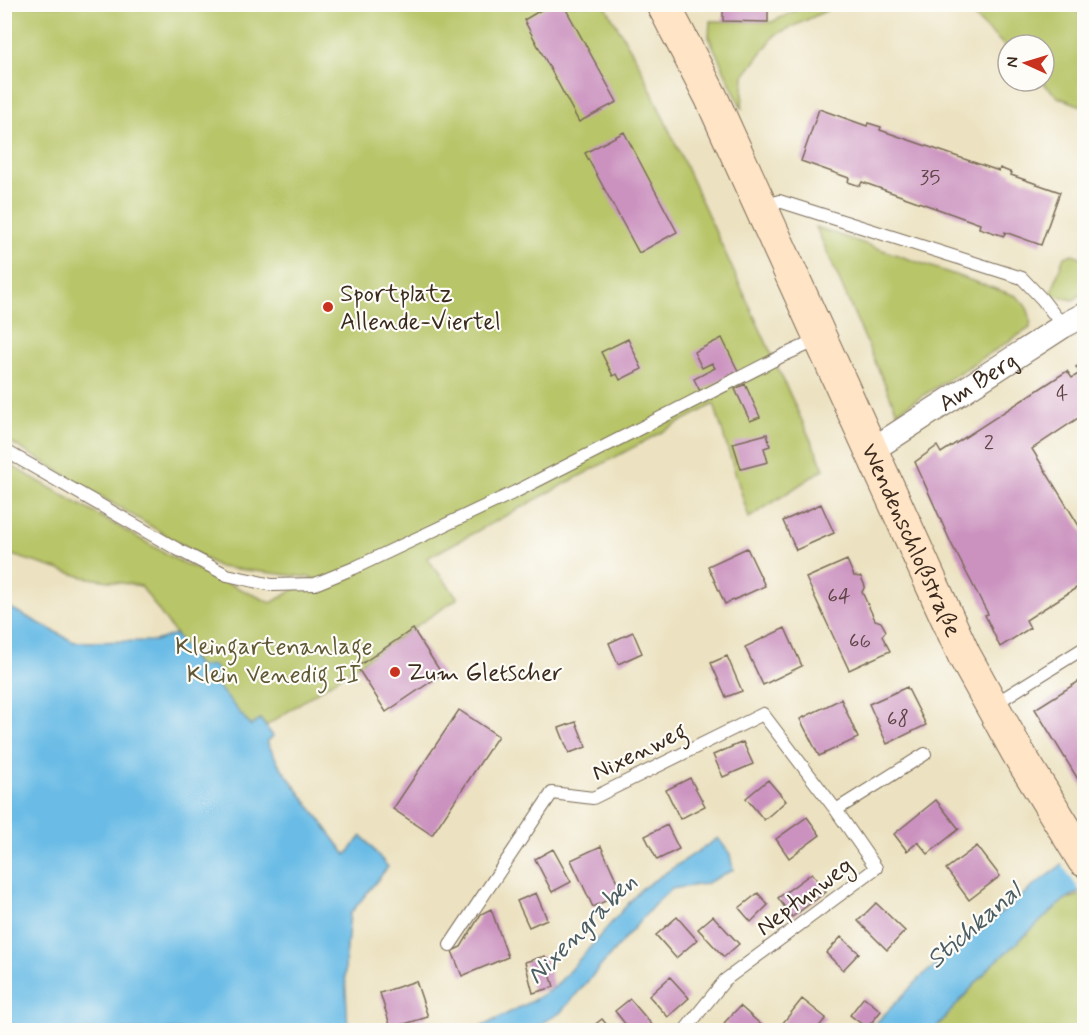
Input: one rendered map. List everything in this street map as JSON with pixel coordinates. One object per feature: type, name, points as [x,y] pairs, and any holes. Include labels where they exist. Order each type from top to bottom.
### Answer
[{"type":"street","name":"Wendenschloßstraße","points":[[663,4],[706,87],[762,208],[964,655],[1084,860]]},
{"type":"street","name":"Am Berg","points":[[872,450],[1063,326],[1084,315]]},
{"type":"lane","points":[[762,208],[779,201],[1022,278],[1063,326]]},
{"type":"lane","points":[[4,450],[227,575],[272,585],[315,584],[515,492],[762,366],[821,339]]},
{"type":"lane","points":[[992,706],[1084,648]]},
{"type":"lane","name":"Nixenweg","points":[[450,945],[552,793],[593,798],[763,714],[836,810]]},
{"type":"lane","points":[[836,810],[925,754]]},
{"type":"lane","name":"Neptunweg","points":[[685,1030],[725,980],[876,868],[836,810]]},
{"type":"green space","name":"Sportplatz Allende-Viertel","points":[[4,5],[605,5],[638,62],[824,469],[749,518],[714,404],[427,558],[458,598],[266,726],[260,719],[251,726],[199,667],[141,586],[83,577],[5,553],[5,462],[177,560],[271,603],[314,578],[219,567],[5,439]]},
{"type":"green space","points":[[807,5],[838,5],[775,35],[744,76],[742,109],[709,37],[710,21],[772,22]]},
{"type":"green space","points":[[962,5],[1071,5],[1084,18],[1084,107],[1058,97],[1054,93],[1056,93],[1056,33],[996,33],[996,38]]},
{"type":"green space","points":[[816,227],[1016,296],[1028,310],[1030,328],[897,412]]},
{"type":"green space","points":[[1072,254],[1084,258],[1084,293],[1073,300],[1051,295],[1063,258]]},
{"type":"green space","points":[[1084,894],[1084,1030],[934,1030],[991,966],[1064,900]]},
{"type":"water","points":[[5,605],[74,642],[155,641],[175,634],[199,667],[213,665],[220,675],[214,682],[251,726],[260,719],[273,736],[267,742],[280,766],[346,855],[362,836],[388,867],[350,914],[345,969],[348,1030],[5,1030]]},
{"type":"water","points":[[718,838],[730,854],[733,870],[705,884],[671,889],[654,905],[560,1013],[529,1030],[475,1030],[555,987],[641,889]]},
{"type":"water","points":[[1084,848],[1084,889],[1064,900],[991,966],[934,1030],[869,1030],[922,976]]},
{"type":"pier","points":[[1084,845],[1084,893],[1082,894],[1060,862]]},
{"type":"building","points":[[551,4],[563,4],[617,102],[579,122],[524,20]]},
{"type":"building","points":[[723,4],[768,4],[768,22],[723,21]]},
{"type":"building","points":[[819,109],[867,126],[868,123],[881,127],[880,130],[999,171],[1000,168],[1012,173],[1011,175],[1060,192],[1041,245],[1005,232],[1004,236],[979,228],[980,224],[862,182],[860,186],[848,182],[849,178],[801,161]]},
{"type":"building","points":[[624,132],[677,232],[639,253],[585,153]]},
{"type":"building","points":[[722,338],[738,371],[700,391],[694,379],[715,368],[712,363],[702,368],[694,352]]},
{"type":"building","points":[[628,339],[642,369],[620,380],[617,374],[613,376],[601,352]]},
{"type":"building","points":[[1084,362],[1084,414],[1032,449],[1084,534],[1084,583],[1026,620],[1030,628],[1000,647],[985,615],[988,614],[951,543],[915,462],[937,446],[941,453],[1067,371],[1072,378],[1080,373],[1076,367]]},
{"type":"building","points":[[745,384],[760,417],[750,421],[735,389]]},
{"type":"building","points":[[767,434],[770,446],[764,448],[768,462],[741,469],[733,443]]},
{"type":"building","points":[[821,504],[834,533],[796,550],[783,521]]},
{"type":"building","points":[[747,548],[765,586],[725,604],[708,566]]},
{"type":"building","points":[[847,560],[854,576],[861,577],[865,586],[862,592],[875,620],[881,622],[886,631],[882,636],[890,651],[849,670],[806,578]]},
{"type":"building","points":[[785,628],[802,666],[763,685],[745,647]]},
{"type":"building","points":[[413,629],[442,674],[386,712],[357,667]]},
{"type":"building","points":[[633,632],[642,653],[618,664],[609,643]]},
{"type":"building","points":[[727,656],[742,691],[726,697],[711,663]]},
{"type":"building","points":[[1084,678],[1084,789],[1035,709]]},
{"type":"building","points":[[907,687],[926,725],[887,744],[869,704]]},
{"type":"building","points":[[841,699],[858,738],[819,756],[800,719]]},
{"type":"building","points":[[459,710],[498,736],[432,835],[393,809]]},
{"type":"building","points":[[576,722],[586,747],[569,753],[559,728]]},
{"type":"building","points":[[743,742],[753,764],[723,777],[713,755]]},
{"type":"building","points":[[690,778],[705,806],[680,819],[666,790]]},
{"type":"building","points":[[768,780],[786,801],[764,820],[746,798]]},
{"type":"building","points":[[936,800],[959,829],[928,854],[918,842],[907,851],[894,834]]},
{"type":"building","points":[[807,817],[820,835],[789,858],[776,839]]},
{"type":"building","points":[[667,825],[679,849],[657,860],[645,836]]},
{"type":"building","points":[[601,846],[622,893],[593,907],[571,860]]},
{"type":"building","points":[[977,846],[1000,876],[969,900],[946,869]]},
{"type":"building","points":[[553,849],[571,882],[552,892],[535,859]]},
{"type":"building","points":[[812,873],[826,892],[792,917],[778,898]]},
{"type":"building","points":[[536,893],[547,919],[529,927],[517,901]]},
{"type":"building","points":[[758,893],[768,905],[751,922],[739,908]]},
{"type":"building","points":[[876,903],[905,931],[887,950],[858,921]]},
{"type":"building","points":[[491,909],[508,957],[462,976],[452,951],[461,947],[481,914]]},
{"type":"building","points":[[713,916],[739,944],[724,957],[698,929]]},
{"type":"building","points":[[677,917],[697,940],[676,958],[656,935]]},
{"type":"building","points":[[841,937],[859,953],[843,970],[826,953]]},
{"type":"building","points":[[545,956],[554,987],[533,993],[525,962]]},
{"type":"building","points":[[670,977],[689,998],[668,1017],[649,996]]},
{"type":"building","points":[[416,981],[428,1017],[391,1028],[380,993]]},
{"type":"building","points":[[864,997],[881,1011],[867,1028],[850,1015]]},
{"type":"building","points":[[630,999],[653,1026],[648,1030],[630,1030],[615,1011]]},
{"type":"building","points":[[802,999],[826,1018],[816,1030],[790,1030],[782,1024]]},
{"type":"building","points":[[740,1006],[767,1030],[731,1030],[724,1023]]},
{"type":"building","points":[[602,1019],[611,1030],[588,1030]]},
{"type":"place","name":"Sportplatz Allende-Viertel","points":[[328,307]]},
{"type":"place","name":"Zum Gletscher","points":[[395,672]]},
{"type":"park label","name":"Kleingartenanlage Klein Venedig II","points":[[274,660]]},
{"type":"water label","name":"Stichkanal","points":[[973,925]]},
{"type":"water label","name":"Nixengraben","points":[[581,928]]}]
